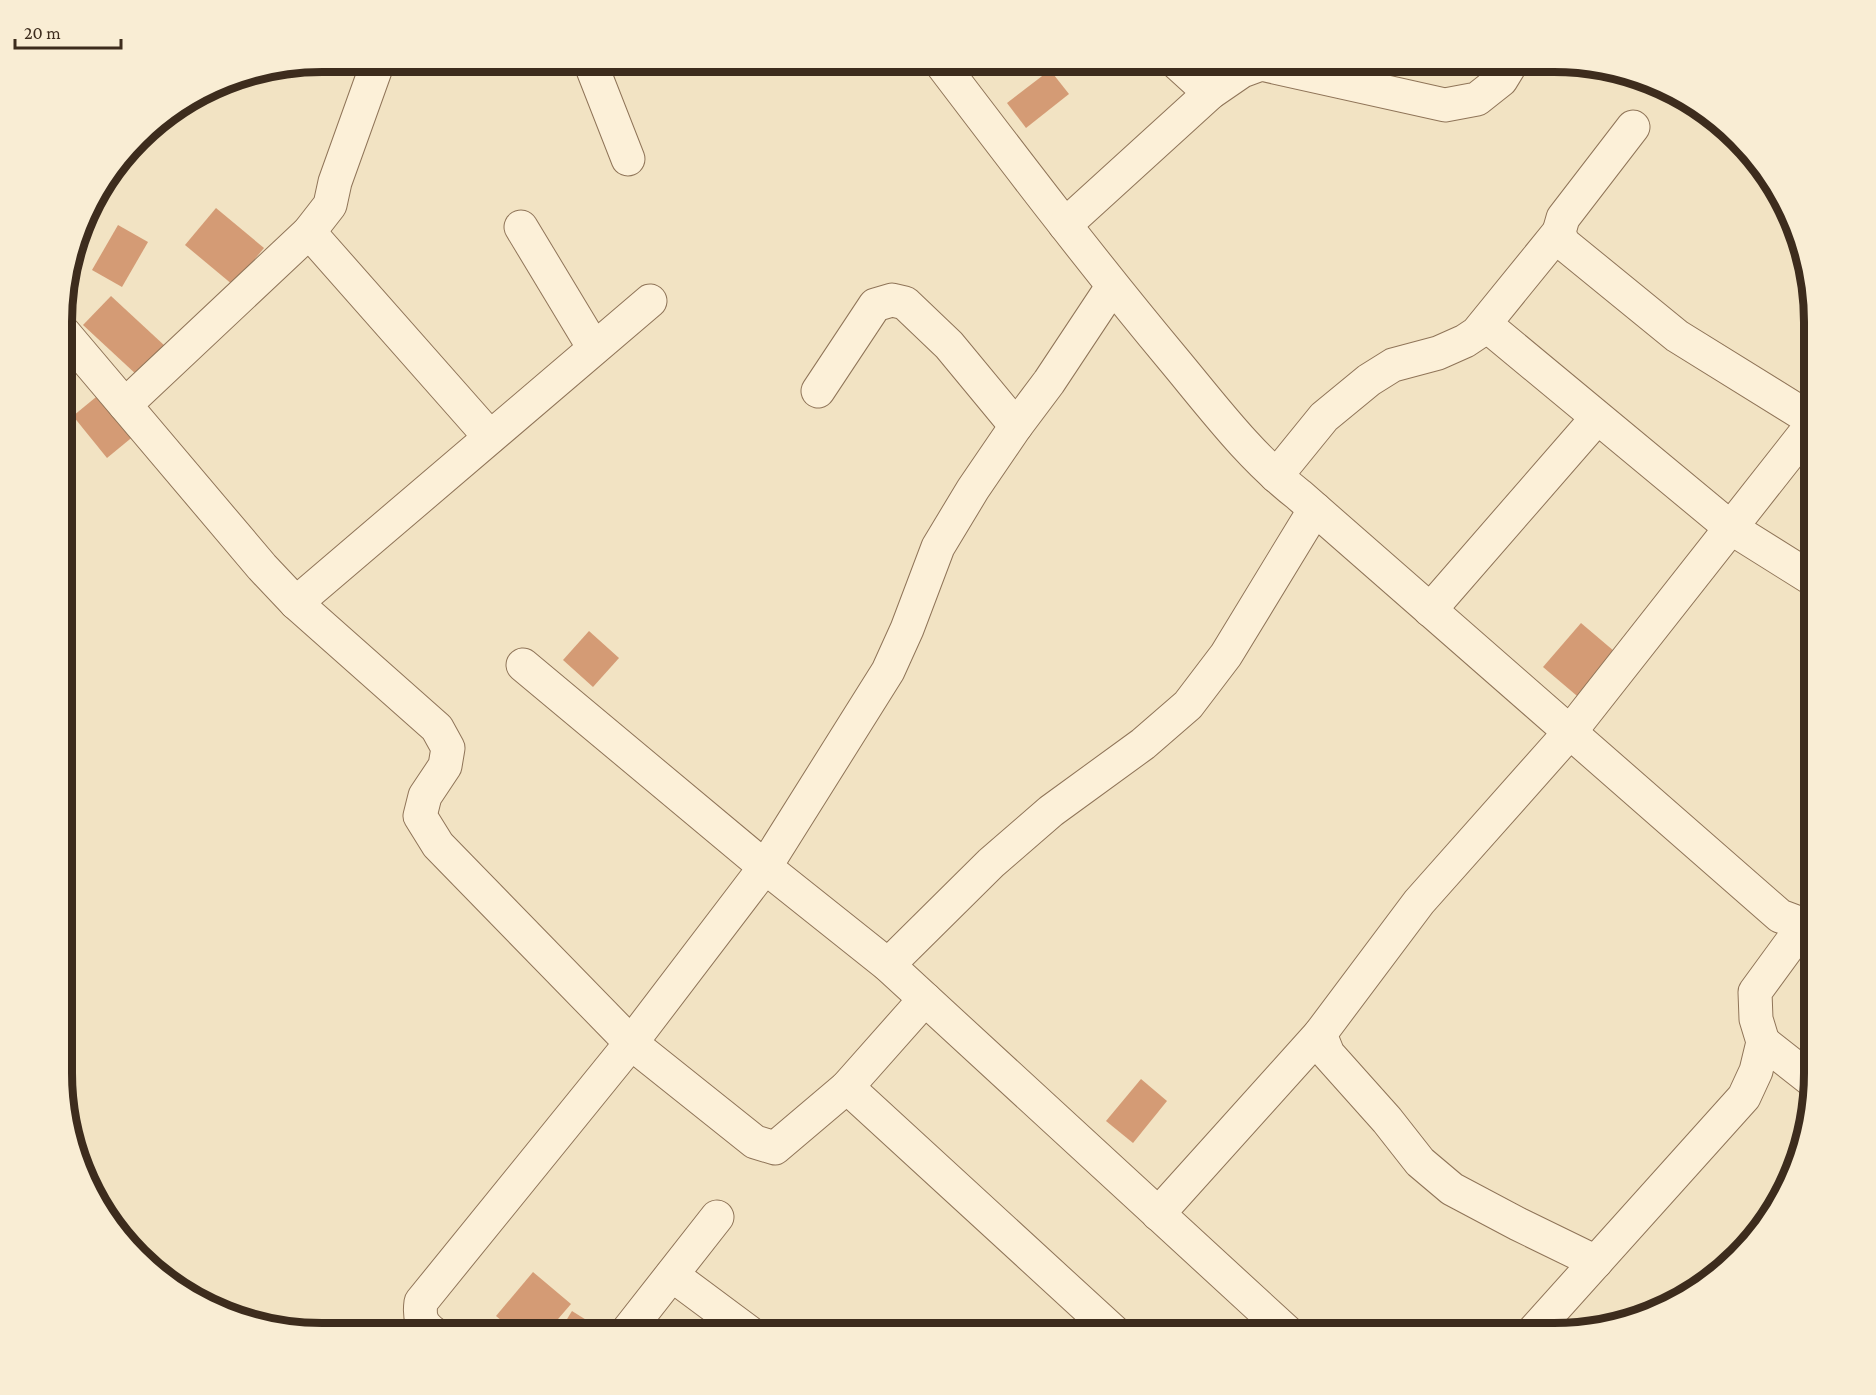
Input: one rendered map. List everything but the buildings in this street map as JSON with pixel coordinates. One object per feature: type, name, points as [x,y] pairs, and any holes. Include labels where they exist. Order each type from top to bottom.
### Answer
[{"type":"street","points":[[125,405],[309,232],[330,205],[335,182],[374,72]]},
{"type":"street","points":[[594,72],[628,159]]},
{"type":"street","points":[[948,72],[1112,287],[1248,449],[1276,476],[1780,916],[1804,923]]},
{"type":"street","points":[[1187,72],[1210,93]]},
{"type":"street","points":[[1065,225],[1210,93],[1241,72]]},
{"type":"street","points":[[1297,72],[1445,105],[1477,99],[1501,80],[1506,72]]},
{"type":"street","points":[[1276,476],[1324,417],[1369,380],[1393,365],[1438,353],[1477,333],[1559,232],[1563,218],[1633,127]]},
{"type":"street","points":[[521,227],[594,348]]},
{"type":"street","points":[[309,232],[490,437]]},
{"type":"street","points":[[1559,232],[1563,243],[1677,336],[1804,415]]},
{"type":"street","points":[[423,1323],[419,1317],[421,1302],[632,1043],[765,867],[888,671],[907,629],[938,547],[973,489],[1049,382],[1112,287]]},
{"type":"street","points":[[818,391],[875,305],[892,300],[905,303],[949,345],[1016,426]]},
{"type":"street","points":[[296,603],[650,301]]},
{"type":"street","points":[[1485,324],[1731,528],[1804,574]]},
{"type":"street","points":[[72,342],[262,567],[296,603],[437,728],[448,748],[445,766],[425,796],[420,816],[438,844],[632,1043],[755,1142],[775,1148],[847,1087],[925,999]]},
{"type":"street","points":[[1430,610],[1597,418]]},
{"type":"street","points":[[1158,1214],[1320,1034],[1419,902],[1570,732],[1804,434]]},
{"type":"street","points":[[888,965],[991,863],[1051,811],[1143,744],[1188,705],[1226,656],[1315,509]]},
{"type":"street","points":[[523,665],[765,867],[888,965],[1277,1323]]},
{"type":"street","points":[[1542,1323],[1744,1097],[1756,1071],[1763,1042],[1756,1018],[1755,992],[1804,931]]},
{"type":"street","points":[[1320,1034],[1328,1054],[1387,1120],[1419,1162],[1470,1199],[1596,1262]]},
{"type":"street","points":[[1763,1042],[1804,1074]]},
{"type":"street","points":[[847,1087],[1104,1323]]},
{"type":"street","points":[[634,1323],[717,1217]]},
{"type":"street","points":[[672,1275],[737,1323]]}]
